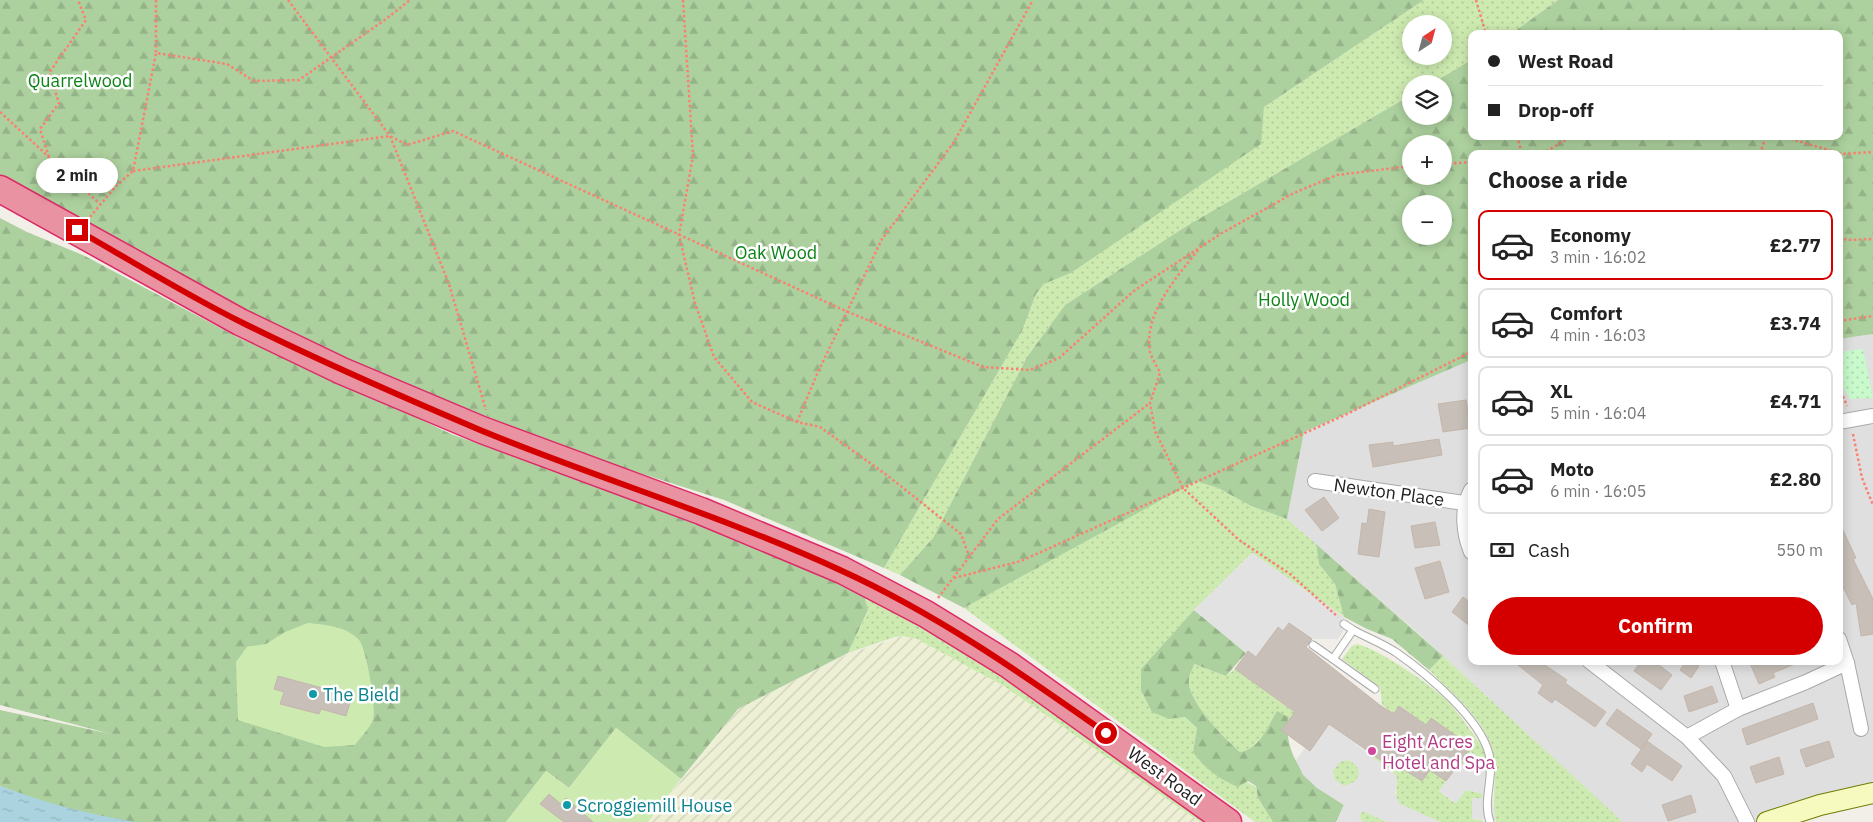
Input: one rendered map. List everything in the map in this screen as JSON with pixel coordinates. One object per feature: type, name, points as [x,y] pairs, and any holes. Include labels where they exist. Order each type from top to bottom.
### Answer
[{"type":"highway","name":"West Road","points":[[0,189],[240,322],[342,371],[492,435],[701,511],[842,570],[926,614],[1009,665],[1228,822]]},
{"type":"street","points":[[1845,421],[1873,416]]},
{"type":"street","name":"Newton Place","points":[[1315,481],[1464,503]]},
{"type":"street","points":[[1468,496],[1464,503],[1465,532],[1468,542]]},
{"type":"street","points":[[1843,651],[1861,729]]},
{"type":"street","points":[[1843,665],[1847,663]]},
{"type":"street","points":[[1595,665],[1687,737],[1724,776],[1747,822]]},
{"type":"street","points":[[1723,665],[1738,708]]},
{"type":"street","points":[[1687,737],[1738,708],[1806,682],[1843,665]]},
{"type":"street","points":[[1767,822],[1820,805],[1873,793]]},
{"type":"lane","points":[[1344,624],[1396,653],[1435,682],[1474,725],[1486,745],[1491,761],[1487,808],[1490,822]]},
{"type":"lane","points":[[1333,659],[1353,630]]},
{"type":"lane","points":[[1313,644],[1375,689]]},
{"type":"path","points":[[49,157],[40,129],[59,103],[49,73],[86,20],[78,0]]},
{"type":"path","points":[[133,171],[156,53],[156,0]]},
{"type":"path","points":[[288,0],[332,56],[390,136],[449,284],[492,435]]},
{"type":"path","points":[[156,53],[227,64],[254,81],[299,80],[410,0]]},
{"type":"path","points":[[683,0],[693,156],[679,235],[695,303],[714,357],[752,402],[797,422],[820,427],[888,476],[961,534],[969,556]]},
{"type":"path","points":[[797,422],[817,374],[882,239],[954,142],[1034,0]]},
{"type":"path","points":[[1476,0],[1485,30]]},
{"type":"path","points":[[0,112],[100,204]]},
{"type":"path","points":[[88,218],[116,186],[133,171],[390,136],[407,146],[453,131],[848,312],[983,367],[1030,370],[1059,358],[1135,290],[1201,247],[1294,193],[1337,175],[1402,167]]},
{"type":"path","points":[[1549,150],[1565,140]]},
{"type":"path","points":[[1795,140],[1828,150]]},
{"type":"path","points":[[1843,154],[1873,152]]},
{"type":"path","points":[[1452,163],[1468,162]]},
{"type":"path","points":[[1843,239],[1873,239]]},
{"type":"path","points":[[1201,247],[1167,289],[1151,328],[1150,352],[1160,373],[1150,403],[1155,431],[1183,488],[1239,540],[1290,574],[1344,624]]},
{"type":"path","points":[[1843,320],[1873,316]]},
{"type":"path","points":[[954,578],[1021,561],[1347,414],[1468,354]]},
{"type":"path","points":[[926,614],[998,519],[1150,403]]},
{"type":"path","points":[[1845,421],[1862,478],[1873,505]]},
{"type":"shaded area","points":[[1873,334],[1873,793],[1767,822],[1622,822],[1417,632],[1287,519],[1304,432],[1468,361],[1468,665],[1843,665],[1843,338]]},
{"type":"shaded area","points":[[1252,553],[1344,617],[1343,631],[1338,639],[1312,639],[1283,631],[1277,627],[1256,657],[1248,651],[1246,653],[1194,610]]},
{"type":"shaded area","points":[[1329,724],[1394,773],[1397,778],[1395,793],[1400,804],[1440,822],[1387,822],[1363,811],[1359,816],[1363,822],[1336,822],[1344,805],[1317,788],[1303,775],[1296,760],[1306,747],[1310,750]],"holes":[[[1348,760],[1356,765],[1359,773],[1356,781],[1344,786],[1334,779],[1333,771],[1340,762]]]},
{"type":"shaded area","points":[[1471,752],[1495,767],[1492,797],[1495,820],[1472,819],[1472,798],[1482,798],[1482,793],[1466,790],[1456,803],[1439,791],[1448,778],[1451,766],[1458,770]]},
{"type":"green space","name":"Oak Wood","points":[[0,0],[1424,0],[1264,107],[1261,144],[1071,273],[1044,284],[1036,294],[1022,331],[884,568],[724,500],[583,455],[344,359],[0,189]]},
{"type":"green space","points":[[1424,0],[1558,0],[1517,30],[1468,30],[1468,62],[1446,75],[1402,75],[1402,100],[1185,227],[1065,305],[1027,357],[933,538],[900,575],[884,568],[1022,331],[1036,294],[1044,284],[1071,273],[1260,144],[1264,107]]},
{"type":"green space","name":"Holly Wood","points":[[1558,0],[1873,0],[1873,334],[1843,338],[1843,150],[1468,150],[1468,361],[1304,432],[1287,519],[1251,506],[1218,488],[1196,481],[964,608],[900,575],[933,538],[1027,357],[1065,305],[1185,227],[1402,100],[1402,125],[1452,125],[1452,75],[1446,75],[1468,62],[1468,140],[1843,140],[1843,30],[1517,30]]},
{"type":"green space","points":[[0,218],[27,232],[85,256],[241,339],[336,379],[451,434],[697,523],[864,595],[868,610],[848,653],[738,709],[681,779],[616,728],[569,788],[546,771],[506,822],[114,822],[38,800],[0,786],[0,710],[111,734],[0,705]],"holes":[[[266,645],[275,730],[238,720],[238,697],[247,647]]]},
{"type":"green space","points":[[1863,349],[1873,398],[1850,399],[1843,387],[1843,352]]},
{"type":"green space","points":[[1196,480],[1218,488],[1251,506],[1287,519],[1316,544],[1319,564],[1335,584],[1344,617],[1252,553],[1194,610],[1141,669],[1169,719],[1185,717],[1197,728],[1193,752],[1256,787],[1258,798],[1273,822],[1255,822],[964,608]]},
{"type":"green space","points":[[1316,544],[1443,656],[1429,670],[1392,639],[1344,617],[1335,584],[1319,564]]},
{"type":"green space","points":[[864,595],[921,620],[1215,822],[1200,822],[1004,686],[917,639],[903,636],[895,637],[848,653],[868,611]]},
{"type":"green space","points":[[1194,610],[1246,653],[1226,676],[1194,664],[1189,677],[1190,688],[1200,708],[1216,729],[1240,752],[1253,747],[1258,742],[1277,711],[1288,717],[1290,746],[1302,770],[1310,780],[1344,805],[1336,822],[1273,822],[1258,798],[1256,786],[1248,781],[1238,787],[1231,784],[1218,777],[1197,758],[1193,752],[1197,728],[1185,717],[1169,719],[1152,712],[1141,690],[1141,669]]},
{"type":"green space","points":[[308,623],[342,629],[354,635],[362,645],[370,679],[374,714],[372,723],[355,745],[324,747],[238,720],[236,662],[247,647],[266,644],[285,632]]},
{"type":"green space","points":[[903,636],[917,639],[1004,686],[1200,822],[648,822],[738,709],[848,654]]},
{"type":"green space","points":[[1357,644],[1367,647],[1402,667],[1443,697],[1459,714],[1482,746],[1485,753],[1485,762],[1471,752],[1458,771],[1452,766],[1453,763],[1458,767],[1472,747],[1431,718],[1426,725],[1400,706],[1394,714],[1382,705],[1380,687],[1342,659],[1352,646]]},
{"type":"green space","points":[[1443,656],[1622,822],[1496,822],[1493,750],[1488,737],[1471,712],[1429,670]]},
{"type":"green space","points":[[1194,664],[1226,676],[1235,669],[1297,714],[1287,728],[1277,711],[1258,742],[1253,747],[1240,752],[1208,719],[1194,697],[1189,679]]},
{"type":"green space","points":[[616,728],[681,779],[648,822],[506,822],[546,771],[569,788]]},
{"type":"green space","points":[[1370,753],[1382,761],[1385,758],[1399,768],[1400,766],[1422,781],[1430,770],[1446,781],[1439,791],[1455,803],[1466,790],[1482,793],[1482,799],[1472,799],[1472,819],[1482,820],[1483,822],[1440,822],[1399,804],[1396,796],[1396,776],[1371,757]]},
{"type":"green space","points":[[1346,760],[1355,764],[1359,773],[1355,782],[1346,786],[1337,782],[1333,773],[1337,764]]},
{"type":"green space","points":[[1363,811],[1387,822],[1363,822],[1359,816]]},
{"type":"water","points":[[0,786],[33,798],[135,822],[0,822]]},
{"type":"building","points":[[1466,400],[1468,428],[1443,432],[1438,404]]},
{"type":"building","points":[[1439,439],[1442,455],[1373,467],[1369,445],[1393,442],[1393,446]]},
{"type":"building","points":[[1324,497],[1339,518],[1322,531],[1305,510]]},
{"type":"building","points":[[1369,509],[1385,512],[1379,557],[1358,554],[1362,523],[1367,524]]},
{"type":"building","points":[[1435,522],[1440,545],[1415,548],[1411,526]]},
{"type":"building","points":[[1843,530],[1856,558],[1853,559],[1873,599],[1873,634],[1861,636],[1856,603],[1852,605],[1843,587]]},
{"type":"building","points":[[1440,561],[1449,592],[1425,599],[1415,568]]},
{"type":"building","points":[[1463,597],[1468,601],[1468,625],[1452,612]]},
{"type":"building","points":[[1289,623],[1312,639],[1306,647],[1381,706],[1394,714],[1399,706],[1426,725],[1431,718],[1472,747],[1446,781],[1430,770],[1422,781],[1385,758],[1382,761],[1329,724],[1310,751],[1281,730],[1295,712],[1235,669],[1248,651],[1256,657],[1278,627],[1283,631]]},
{"type":"building","points":[[1518,665],[1545,665],[1567,680],[1565,683],[1606,712],[1595,727],[1555,699],[1552,703],[1538,693],[1543,685]]},
{"type":"building","points":[[1638,665],[1659,665],[1672,675],[1661,690],[1634,671]]},
{"type":"building","points":[[1683,665],[1699,666],[1691,678],[1680,670]]},
{"type":"building","points":[[1751,665],[1792,665],[1773,673],[1775,677],[1759,684]]},
{"type":"building","name":"The Bield","points":[[278,676],[352,696],[346,716],[321,709],[319,714],[280,704],[284,692],[274,689]]},
{"type":"building","points":[[1712,686],[1718,702],[1689,712],[1684,696]]},
{"type":"building","points":[[1813,703],[1818,719],[1747,745],[1742,729]]},
{"type":"building","points":[[1617,709],[1652,734],[1641,749],[1606,724]]},
{"type":"building","points":[[1647,741],[1682,766],[1672,781],[1647,764],[1642,772],[1631,764]]},
{"type":"building","points":[[1829,741],[1834,757],[1806,767],[1800,750]]},
{"type":"building","points":[[1779,757],[1784,774],[1756,783],[1750,767]]},
{"type":"building","name":"Scroggiemill House","points":[[549,794],[561,804],[566,798],[593,822],[564,822],[540,804]]},
{"type":"building","points":[[1691,795],[1696,812],[1668,821],[1662,805]]},
{"type":"place","name":"The Bield","points":[[313,694]]},
{"type":"place","name":"Eight Acres Hotel and Spa","points":[[1372,751]]},
{"type":"place","name":"Scroggiemill House","points":[[567,805]]},
{"type":"route","points":[[77,230],[240,322],[342,371],[482,430],[701,511],[842,570],[926,614],[1009,665],[1106,733]]},
{"type":"park label","name":"Quarrelwood","points":[[80,80]]}]
